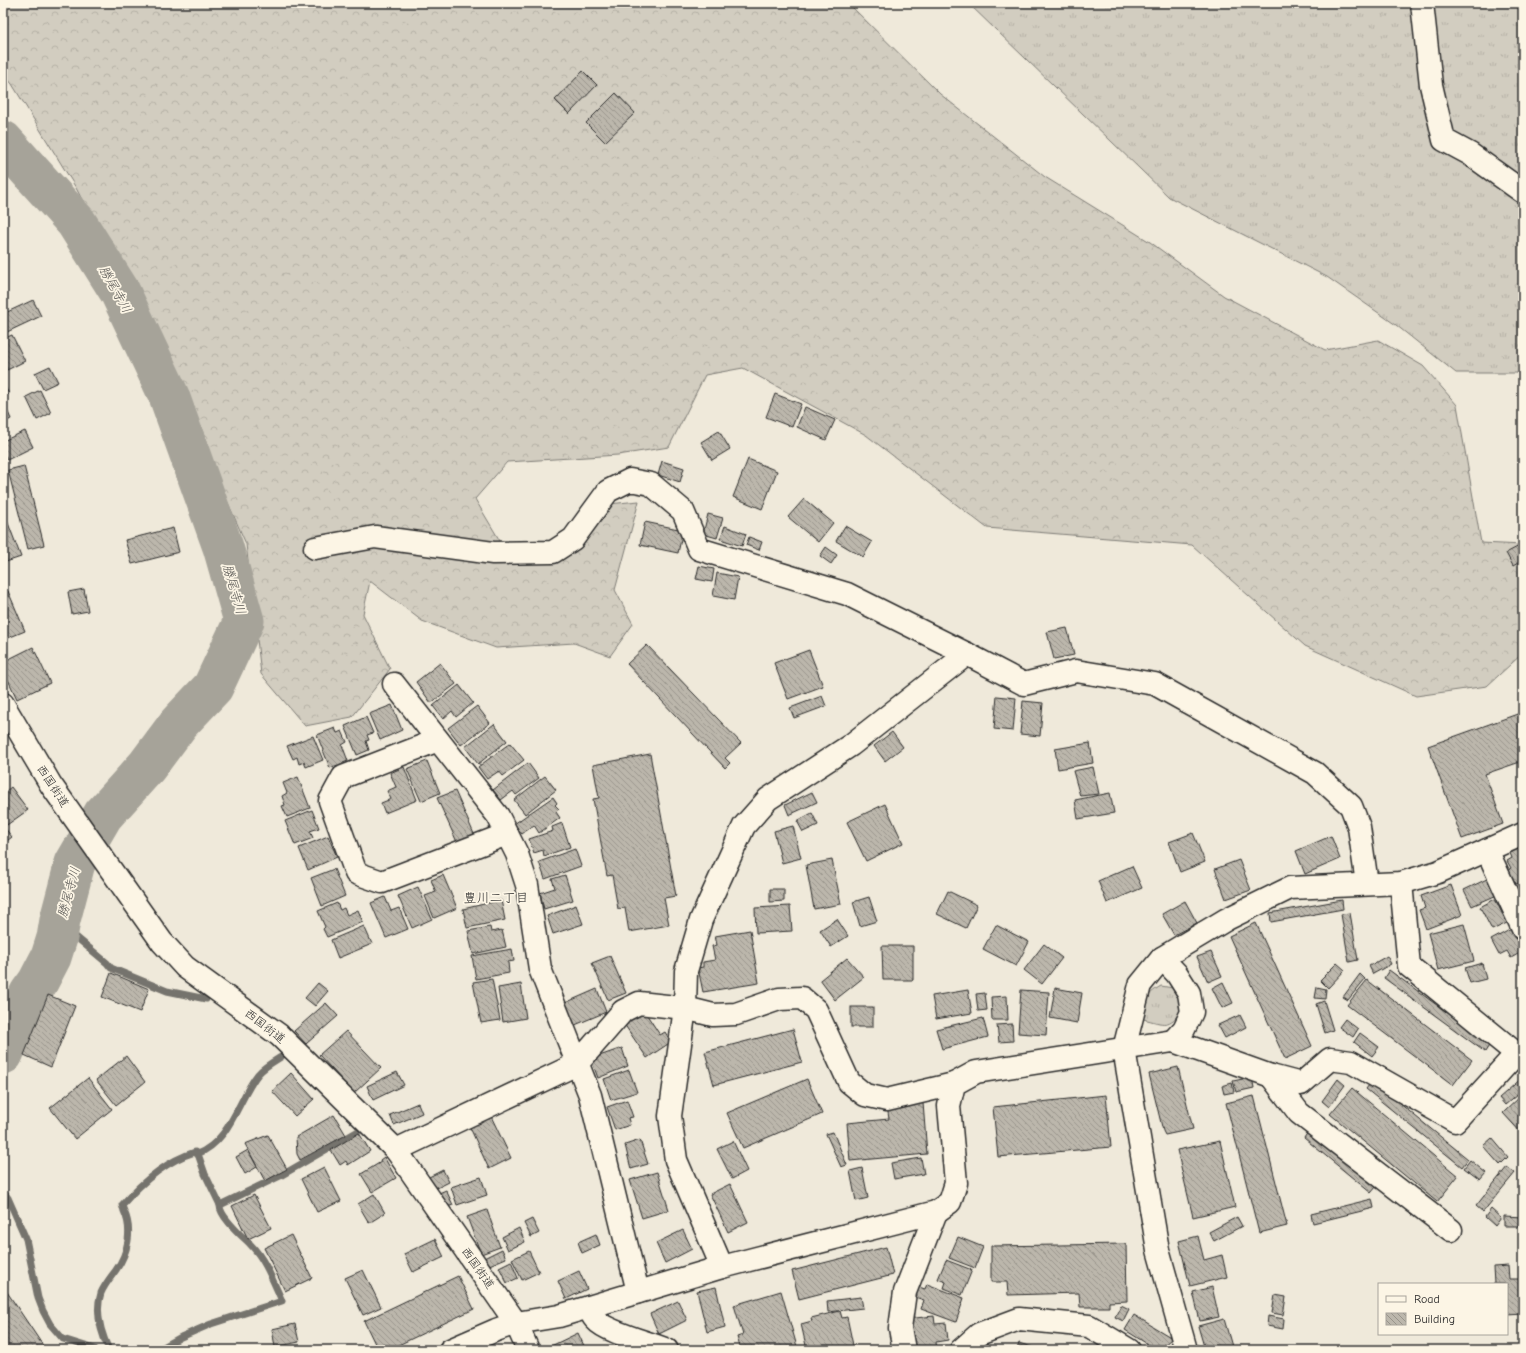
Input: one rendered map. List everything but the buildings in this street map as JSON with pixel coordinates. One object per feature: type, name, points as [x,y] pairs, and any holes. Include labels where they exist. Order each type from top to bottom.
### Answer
[{"type":"street","points":[[1422,3],[1431,85],[1444,140],[1470,154],[1523,192]]},
{"type":"street","points":[[315,548],[376,537],[493,553],[553,552],[573,540],[608,491],[630,480],[651,484],[683,511],[699,549],[847,594],[1024,684],[1076,671],[1155,684],[1315,773],[1351,806],[1359,827],[1367,884]]},
{"type":"street","points":[[722,1267],[676,1160],[670,1116],[685,1008],[686,971],[701,920],[744,826],[768,799],[851,745],[967,654]]},
{"type":"street","points":[[394,684],[498,816],[517,854],[527,885],[540,969],[590,1095],[638,1292]]},
{"type":"street","name":"西国街道","points":[[6,715],[51,786],[162,942],[185,967],[279,1035],[396,1150],[516,1323],[528,1350]]},
{"type":"street","points":[[438,740],[343,777],[330,801],[356,873],[382,882],[507,834]]},
{"type":"street","points":[[1186,1350],[1158,1250],[1124,1049],[1140,985],[1162,958],[1227,919],[1290,888],[1401,883],[1438,872],[1523,834]]},
{"type":"street","points":[[1487,850],[1523,929]]},
{"type":"street","points":[[396,1150],[577,1064],[623,1011],[639,1003],[685,1008],[713,1015],[736,1014],[780,1000],[802,998],[816,1010],[849,1082],[865,1095],[887,1100],[954,1084],[976,1072],[1174,1041],[1271,1076],[1301,1084],[1330,1059],[1351,1062],[1454,1121],[1520,1056],[1409,966],[1401,883]]},
{"type":"street","points":[[1162,958],[1177,974],[1189,992],[1192,1012],[1184,1029],[1174,1041]]},
{"type":"street","points":[[1271,1076],[1299,1113],[1451,1230]]},
{"type":"street","points":[[450,1350],[516,1323],[559,1316],[722,1267],[936,1212],[950,1202],[956,1183],[949,1106],[954,1084]]},
{"type":"street","points":[[904,1350],[900,1328],[905,1292],[936,1212]]},
{"type":"street","points":[[589,1307],[595,1320],[602,1325],[667,1350]]},
{"type":"street","points":[[961,1350],[979,1334],[1019,1319],[1089,1326],[1129,1350]]},
{"type":"green space","points":[[3,3],[848,3],[940,94],[1045,177],[1150,242],[1224,296],[1325,350],[1378,340],[1423,366],[1457,405],[1481,543],[1523,545],[1523,653],[1487,686],[1416,696],[1305,646],[1192,545],[987,528],[866,435],[743,368],[705,375],[669,447],[618,455],[507,462],[475,499],[512,561],[549,561],[588,506],[639,501],[615,590],[633,624],[610,656],[574,643],[496,648],[422,621],[370,581],[363,614],[390,669],[352,717],[305,726],[261,674],[246,544],[169,367],[76,188],[12,84],[3,73]]},
{"type":"green space","points":[[968,3],[1523,3],[1523,373],[1456,373],[1396,325],[1327,277],[1169,197]]},
{"type":"green space","points":[[1161,986],[1173,988],[1183,1009],[1174,1020],[1166,1023],[1143,1019],[1147,999],[1152,992]]},
{"type":"waterway","name":"勝尾寺川","points":[[3,141],[76,222],[120,292],[169,396],[223,547],[244,621],[213,687],[179,723],[147,766],[103,815],[75,863],[51,957],[25,1003],[3,1054]]},
{"type":"waterway","points":[[60,920],[76,937],[111,968],[167,991],[206,999]]},
{"type":"waterway","points":[[197,1154],[209,1148],[218,1140],[226,1130],[258,1074],[281,1057]]},
{"type":"waterway","points":[[220,1205],[282,1175],[360,1130]]},
{"type":"waterway","points":[[123,1208],[122,1205],[146,1181],[174,1161],[195,1152]]},
{"type":"waterway","points":[[158,1350],[181,1337],[211,1324],[282,1301],[260,1256],[223,1215],[198,1154]]},
{"type":"waterway","points":[[3,1191],[8,1198],[26,1239],[38,1298],[50,1324],[63,1339],[95,1349]]},
{"type":"waterway","points":[[109,1350],[100,1322],[99,1300],[101,1293],[124,1256],[126,1249],[129,1234],[127,1218],[124,1211]]},
{"type":"district","name":"豊川二丁目","points":[[496,897]]}]
